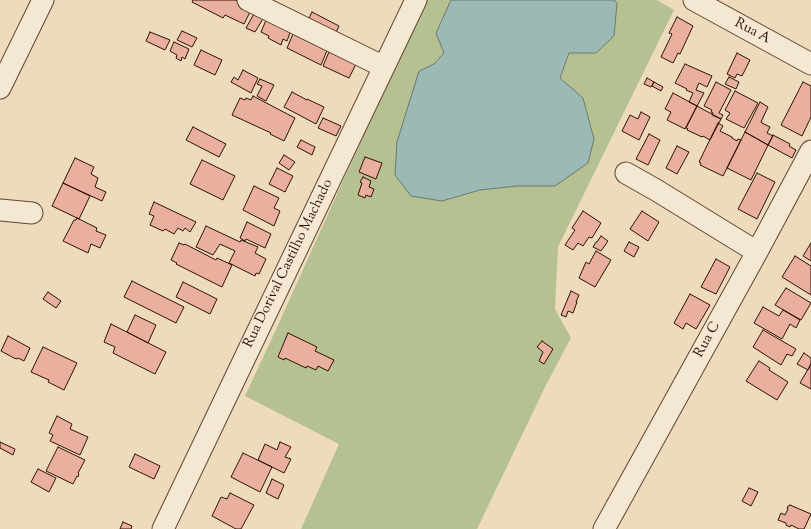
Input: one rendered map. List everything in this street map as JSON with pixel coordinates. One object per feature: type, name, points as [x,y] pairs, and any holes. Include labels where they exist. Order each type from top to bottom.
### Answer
[{"type":"street","points":[[0,88],[42,0]]},
{"type":"street","points":[[248,0],[384,67]]},
{"type":"street","name":"Rua Dorival Castilho Machado","points":[[162,529],[416,0]]},
{"type":"street","name":"Rua A","points":[[694,0],[811,64]]},
{"type":"street","name":"Rua C","points":[[604,529],[811,151]]},
{"type":"street","points":[[626,173],[757,252]]},
{"type":"street","points":[[0,210],[32,213]]},
{"type":"green space","points":[[427,0],[451,0],[436,33],[444,53],[434,64],[442,201],[480,190],[517,186],[594,139],[583,98],[560,78],[569,53],[596,53],[617,3],[614,0],[657,0],[674,10],[558,247],[555,309],[571,338],[546,385],[477,529],[301,529],[339,444],[245,396]]},
{"type":"water","points":[[451,0],[614,0],[617,3],[614,36],[596,53],[569,53],[560,78],[583,98],[594,139],[588,163],[555,186],[517,186],[480,190],[442,201],[411,196],[395,175],[397,142],[419,71],[434,64],[444,53],[436,33]]},
{"type":"building","points":[[193,0],[235,0],[252,8],[244,24],[225,15],[223,18],[192,2]]},
{"type":"building","points":[[255,12],[264,17],[255,32],[246,28]]},
{"type":"building","points":[[312,12],[339,26],[333,39],[305,26]]},
{"type":"building","points":[[677,17],[693,26],[680,54],[678,53],[673,63],[661,57],[672,34],[669,33]]},
{"type":"building","points":[[267,18],[291,30],[287,41],[283,39],[281,45],[268,38],[269,36],[261,32]]},
{"type":"building","points":[[182,31],[197,38],[192,47],[177,40]]},
{"type":"building","points":[[150,32],[170,40],[165,50],[146,41]]},
{"type":"building","points":[[293,34],[313,44],[314,42],[328,48],[321,65],[287,48]]},
{"type":"building","points":[[174,42],[189,49],[185,59],[182,57],[181,61],[176,58],[177,55],[170,51]]},
{"type":"building","points":[[201,50],[222,60],[215,75],[194,65]]},
{"type":"building","points":[[329,52],[356,64],[349,78],[323,66]]},
{"type":"building","points":[[737,53],[750,60],[742,76],[737,74],[735,78],[727,74]]},
{"type":"building","points":[[685,64],[712,76],[707,87],[699,83],[698,85],[696,90],[704,93],[697,106],[689,102],[693,93],[675,83]]},
{"type":"building","points":[[243,70],[258,78],[251,93],[231,82],[234,77],[238,80]]},
{"type":"building","points":[[729,77],[739,82],[736,89],[725,84]]},
{"type":"building","points":[[647,78],[654,82],[651,87],[644,84]]},
{"type":"building","points":[[260,79],[274,85],[266,101],[257,96],[262,86],[257,84]]},
{"type":"building","points":[[654,82],[663,87],[661,91],[652,86]]},
{"type":"building","points":[[716,82],[731,90],[719,113],[723,115],[721,119],[712,115],[712,110],[704,106]]},
{"type":"building","points":[[803,82],[811,86],[811,117],[802,136],[781,125]]},
{"type":"building","points":[[735,91],[758,103],[744,128],[726,119],[730,113],[725,110]]},
{"type":"building","points":[[292,92],[324,107],[316,124],[284,107]]},
{"type":"building","points":[[673,93],[697,106],[685,129],[667,120],[671,112],[665,109]]},
{"type":"building","points":[[253,96],[295,118],[284,141],[270,134],[271,133],[232,115],[240,98],[251,100]]},
{"type":"building","points":[[760,102],[768,107],[761,122],[770,127],[767,133],[773,136],[768,145],[745,132]]},
{"type":"building","points":[[697,106],[721,119],[710,140],[687,130],[688,129],[686,128]]},
{"type":"building","points":[[641,112],[650,117],[639,140],[622,131],[630,115],[638,119]]},
{"type":"building","points":[[323,118],[341,126],[336,136],[318,128]]},
{"type":"building","points":[[718,123],[723,126],[720,131],[737,141],[738,139],[741,140],[723,176],[700,165],[701,163],[699,162]]},
{"type":"building","points":[[193,127],[226,144],[219,157],[186,140]]},
{"type":"building","points":[[745,132],[768,145],[751,180],[727,168]]},
{"type":"building","points":[[649,134],[660,140],[648,165],[636,159]]},
{"type":"building","points":[[773,135],[790,144],[789,146],[796,150],[792,158],[768,145]]},
{"type":"building","points":[[301,140],[315,147],[312,155],[297,147]]},
{"type":"building","points":[[677,146],[689,152],[677,174],[666,168]]},
{"type":"building","points":[[284,155],[295,162],[289,170],[279,163]]},
{"type":"building","points":[[365,157],[382,163],[376,179],[359,172]]},
{"type":"building","points":[[75,158],[94,167],[91,174],[98,178],[95,187],[106,192],[102,201],[63,183]]},
{"type":"building","points":[[202,160],[235,176],[223,200],[190,184]]},
{"type":"building","points":[[277,168],[293,176],[285,192],[269,184]]},
{"type":"building","points":[[757,173],[775,182],[757,219],[738,209]]},
{"type":"building","points":[[363,177],[371,181],[369,187],[374,189],[371,197],[366,195],[365,198],[358,195],[362,183],[360,182]]},
{"type":"building","points":[[63,183],[90,196],[79,219],[52,206]]},
{"type":"building","points":[[254,186],[279,198],[274,208],[280,211],[274,226],[243,210]]},
{"type":"building","points":[[154,202],[196,222],[190,232],[185,228],[183,231],[178,228],[174,234],[165,229],[163,231],[150,225],[154,216],[149,214]]},
{"type":"building","points":[[583,211],[601,223],[592,238],[589,237],[583,246],[578,243],[573,250],[565,245],[575,230],[572,228]]},
{"type":"building","points":[[642,211],[659,222],[648,241],[630,229]]},
{"type":"building","points":[[77,218],[97,228],[96,231],[106,235],[100,248],[91,244],[88,253],[63,241],[74,220]]},
{"type":"building","points":[[247,222],[271,234],[265,248],[246,239],[245,241],[240,238]]},
{"type":"building","points":[[206,226],[240,242],[241,240],[258,247],[255,253],[266,259],[259,274],[256,273],[255,276],[229,263],[235,251],[220,244],[213,255],[196,247]]},
{"type":"building","points":[[601,236],[608,241],[601,251],[593,247]]},
{"type":"building","points":[[629,242],[639,247],[634,257],[624,251]]},
{"type":"building","points":[[179,243],[185,244],[216,260],[217,258],[232,265],[222,287],[171,260]]},
{"type":"building","points":[[811,243],[811,261],[803,256]]},
{"type":"building","points":[[596,251],[611,260],[595,287],[579,278],[586,262],[589,264]]},
{"type":"building","points":[[795,256],[811,266],[811,295],[782,277]]},
{"type":"building","points":[[716,259],[730,267],[716,294],[701,287]]},
{"type":"building","points":[[132,281],[184,307],[176,323],[124,297]]},
{"type":"building","points":[[183,282],[217,299],[210,314],[176,297]]},
{"type":"building","points":[[786,288],[811,303],[801,320],[775,305]]},
{"type":"building","points":[[571,291],[579,295],[573,313],[568,311],[566,317],[561,315]]},
{"type":"building","points":[[48,292],[61,301],[56,308],[43,299]]},
{"type":"building","points":[[690,294],[710,305],[696,329],[686,323],[683,329],[674,323]]},
{"type":"building","points":[[763,307],[779,316],[783,310],[800,320],[796,328],[790,324],[782,339],[754,323]]},
{"type":"building","points":[[135,315],[156,325],[148,343],[127,332]]},
{"type":"building","points":[[111,324],[166,352],[155,374],[113,353],[115,347],[104,342]]},
{"type":"building","points":[[763,330],[796,349],[792,356],[787,354],[781,365],[753,347]]},
{"type":"building","points":[[288,333],[317,347],[315,351],[334,360],[328,371],[318,366],[316,370],[307,366],[306,368],[285,358],[284,360],[278,357]]},
{"type":"building","points":[[8,336],[30,348],[24,361],[14,358],[1,351]]},
{"type":"building","points":[[542,341],[553,349],[544,364],[539,361],[543,352],[537,347]]},
{"type":"building","points":[[43,347],[77,363],[64,390],[48,382],[49,380],[31,372]]},
{"type":"building","points":[[804,353],[811,358],[811,364],[808,370],[797,364]]},
{"type":"building","points":[[759,361],[770,368],[769,370],[788,382],[777,400],[746,381]]},
{"type":"building","points":[[811,364],[811,389],[800,383]]},
{"type":"building","points":[[57,416],[72,424],[70,429],[88,437],[80,455],[50,441],[53,435],[49,433]]},
{"type":"building","points":[[0,442],[15,449],[13,455],[0,448]]},
{"type":"building","points":[[280,442],[291,447],[285,457],[291,459],[284,473],[258,460],[265,444],[277,450]]},
{"type":"building","points":[[58,447],[85,460],[78,473],[78,477],[77,476],[73,484],[46,471]]},
{"type":"building","points":[[243,453],[272,467],[260,492],[231,477]]},
{"type":"building","points":[[135,454],[160,466],[154,479],[129,467]]},
{"type":"building","points":[[38,469],[56,478],[49,492],[31,482]]},
{"type":"building","points":[[272,479],[284,485],[278,499],[266,493]]},
{"type":"building","points":[[749,488],[758,492],[751,506],[742,501]]},
{"type":"building","points":[[230,493],[254,505],[241,529],[236,529],[212,516],[221,497],[227,499]]},
{"type":"building","points":[[790,505],[811,514],[804,529],[799,529],[791,525],[790,527],[786,525],[786,523],[778,520],[781,513],[785,515],[788,506]]},
{"type":"building","points":[[123,522],[132,526],[131,529],[120,529]]}]
